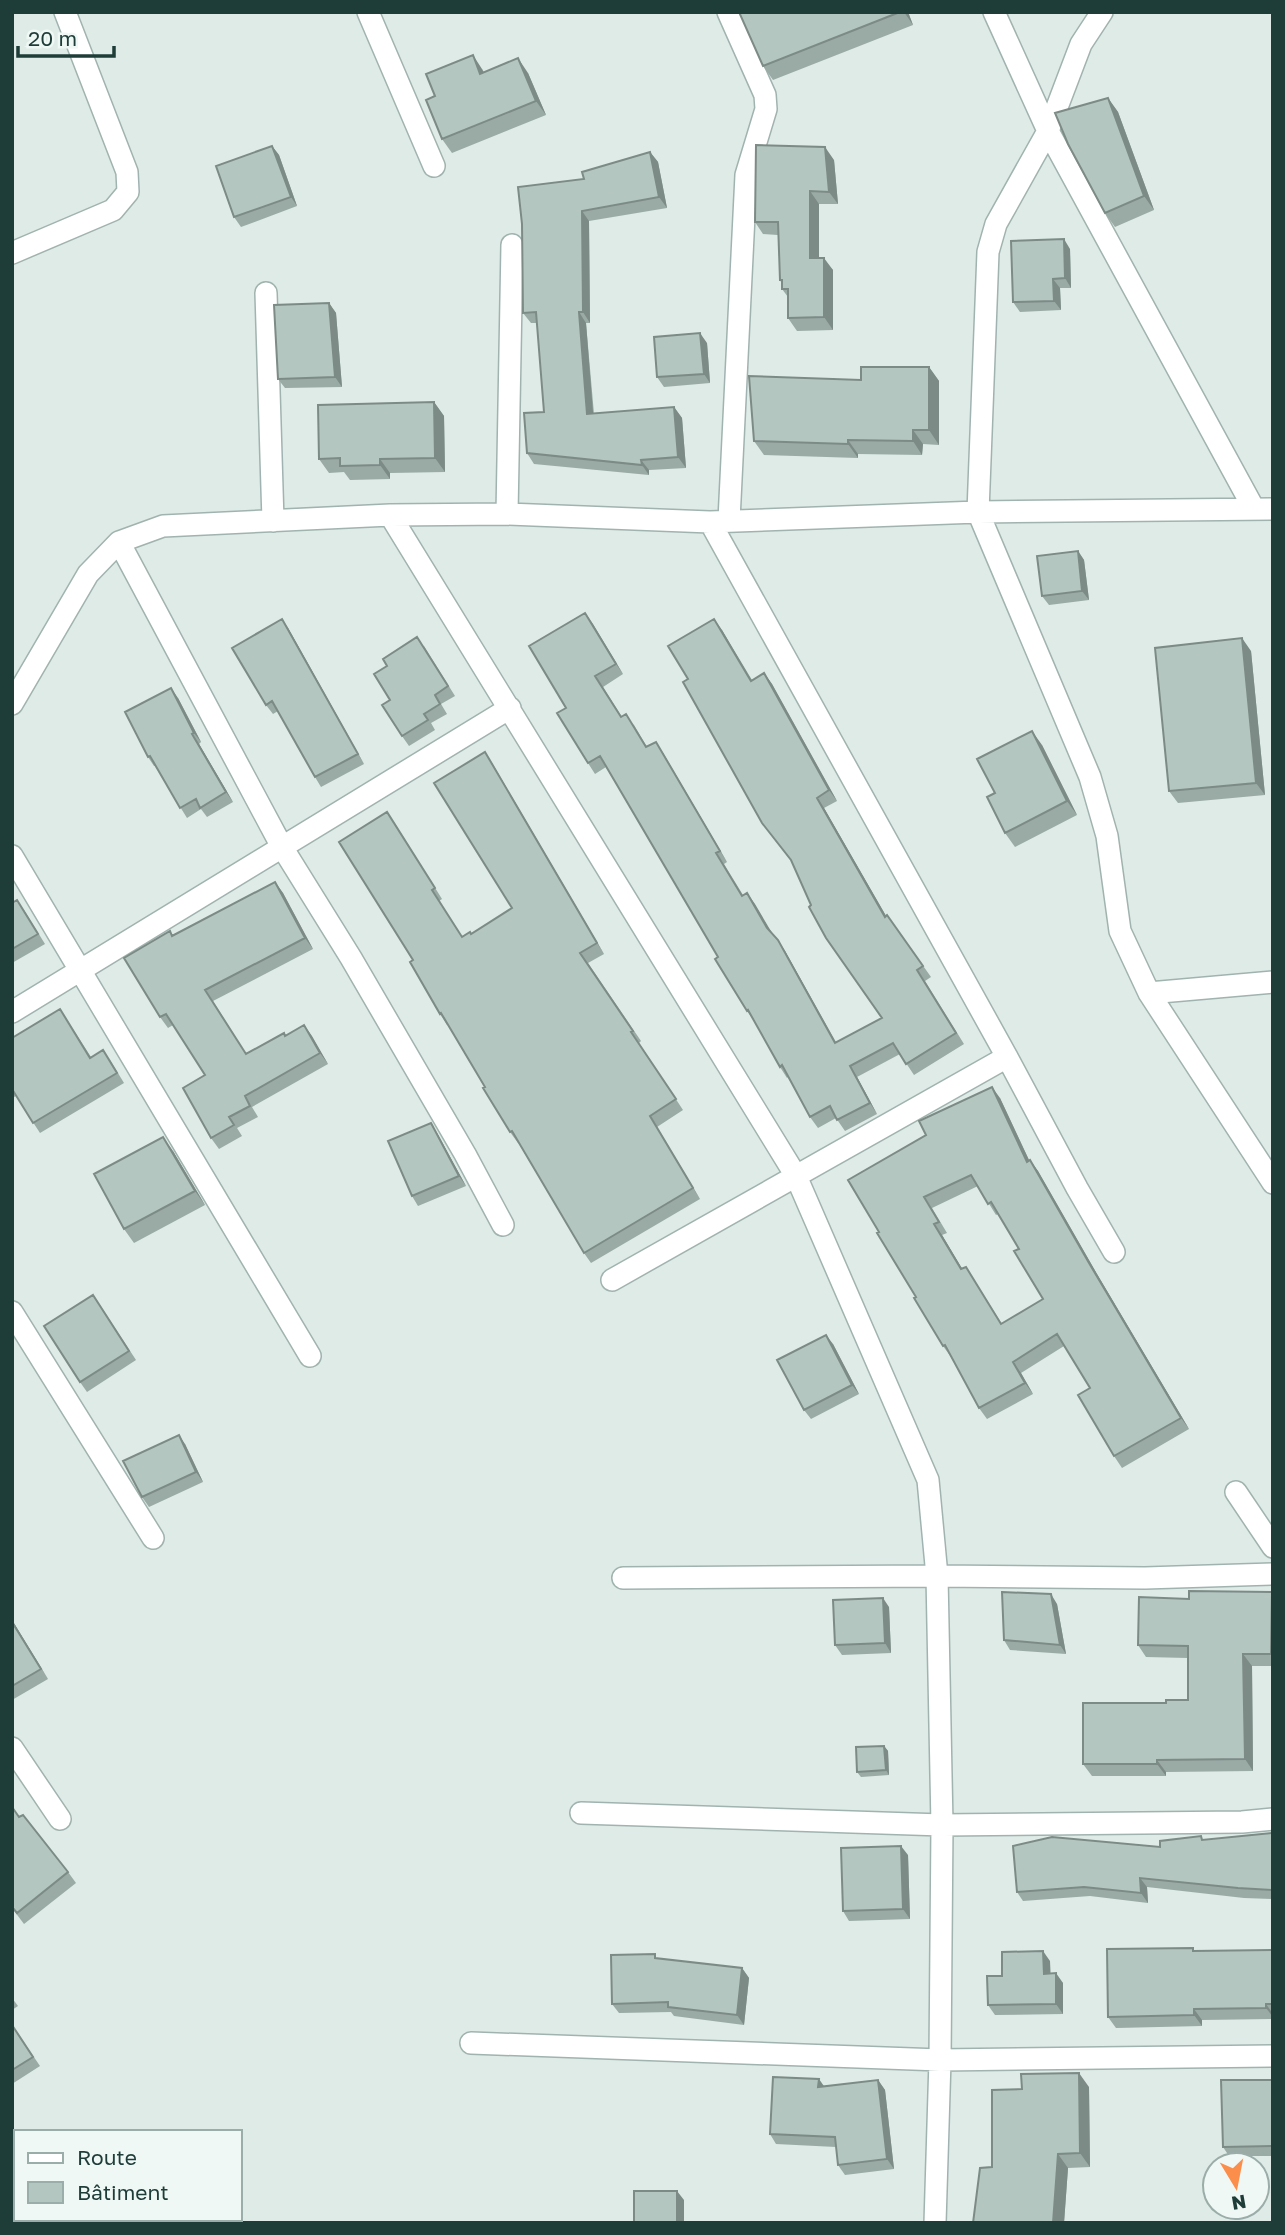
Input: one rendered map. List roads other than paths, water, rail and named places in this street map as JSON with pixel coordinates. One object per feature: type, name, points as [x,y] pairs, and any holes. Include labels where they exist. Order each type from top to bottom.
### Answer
[{"type":"street","points":[[12,253],[113,211],[128,192],[128,172],[65,12]]},
{"type":"street","points":[[368,12],[434,166]]},
{"type":"street","points":[[728,12],[765,95],[766,109],[746,176],[720,521],[1070,1176],[1114,1252]]},
{"type":"street","points":[[12,704],[19,673],[88,574],[119,542],[163,526],[390,515],[507,514],[720,521],[978,512],[1264,509],[1048,131],[994,12]]},
{"type":"street","points":[[1102,12],[1082,44],[1048,131],[996,224],[988,252],[978,512],[1090,777],[1108,836],[1120,931],[1149,993],[1273,1183]]},
{"type":"street","points":[[507,514],[512,245]]},
{"type":"street","points":[[266,293],[273,521]]},
{"type":"street","points":[[390,515],[796,1176],[928,1480],[937,1576],[942,1825],[940,2060],[935,2223]]},
{"type":"street","points":[[119,542],[282,848],[351,958],[465,1154],[503,1226]]},
{"type":"street","points":[[12,1013],[510,708]]},
{"type":"street","points":[[12,856],[310,1356]]},
{"type":"street","points":[[1149,993],[1273,982]]},
{"type":"street","points":[[612,1280],[1007,1057]]},
{"type":"street","points":[[12,1312],[153,1538]]},
{"type":"street","points":[[1236,1492],[1273,1547]]},
{"type":"street","points":[[623,1578],[1145,1578],[1273,1574]]},
{"type":"street","points":[[12,1748],[60,1819]]},
{"type":"street","points":[[581,1813],[942,1825],[1242,1822],[1273,1819]]},
{"type":"street","points":[[471,2043],[940,2060],[1273,2056]]}]
